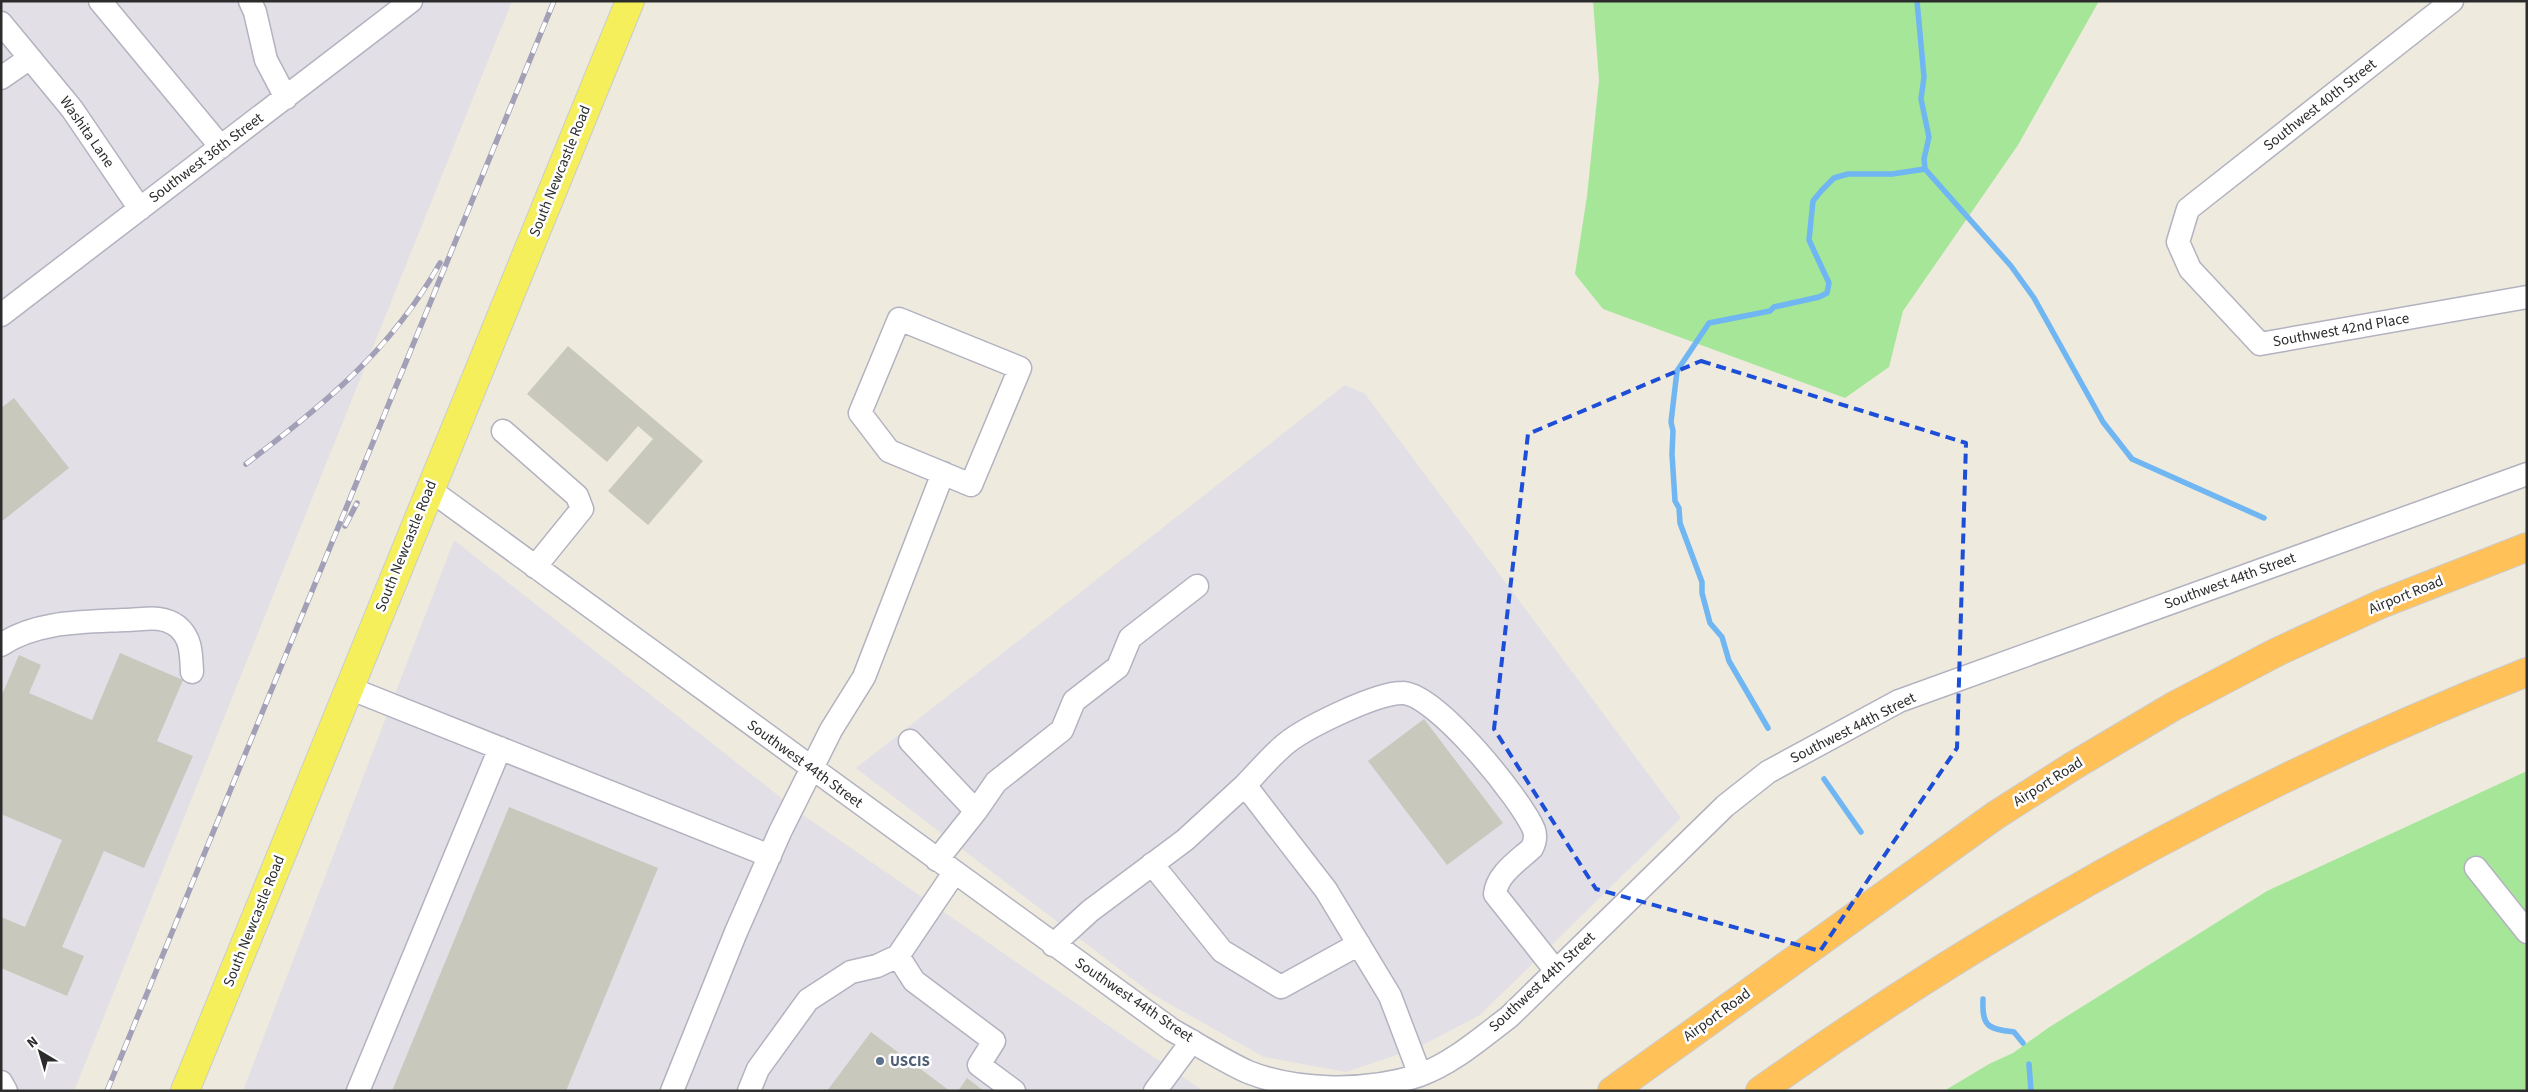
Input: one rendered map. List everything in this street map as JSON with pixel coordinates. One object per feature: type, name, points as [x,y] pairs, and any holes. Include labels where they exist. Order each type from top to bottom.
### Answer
[{"type":"highway","name":"Airport Road","points":[[1612,1091],[1996,815],[2081,761],[2174,706],[2277,652],[2381,604],[2527,547]]},
{"type":"highway","points":[[1760,1091],[1911,989],[2012,926],[2130,859],[2281,780],[2426,714],[2527,672]]},
{"type":"main road","name":"South Newcastle Road","points":[[185,1091],[429,489],[630,1]]},
{"type":"street","points":[[100,1],[221,147]]},
{"type":"street","points":[[250,1],[255,12],[266,60],[286,98]]},
{"type":"street","name":"Southwest 36th Street","points":[[1,315],[411,1]]},
{"type":"street","name":"Southwest 40th Street","points":[[2188,209],[2452,1]]},
{"type":"street","name":"Washita Lane","points":[[1,23],[72,109],[140,209]]},
{"type":"street","points":[[1,78],[30,58]]},
{"type":"street","name":"Southwest 42nd Place","points":[[2188,209],[2178,242],[2190,269],[2260,344],[2527,297]]},
{"type":"street","points":[[899,319],[1020,368],[971,485],[943,473],[889,451],[860,413],[899,319]]},
{"type":"street","points":[[503,431],[577,496],[582,509],[536,567]]},
{"type":"street","points":[[672,1091],[770,856],[831,730],[864,676],[943,473]]},
{"type":"street","name":"Southwest 44th Street","points":[[429,489],[1172,1030],[1250,1072],[1299,1086],[1346,1089],[1384,1084],[1420,1075],[1449,1061],[1509,1017],[1725,806],[1768,772],[1899,701],[2527,474]]},
{"type":"street","points":[[749,1091],[758,1069],[808,1000],[851,972],[877,966],[898,956],[976,811],[996,782],[1062,730],[1074,701],[1118,667],[1130,638],[1197,586]]},
{"type":"street","points":[[1,645],[34,630],[82,621],[158,617],[177,626],[190,644],[192,672]]},
{"type":"street","points":[[349,688],[770,856]]},
{"type":"street","points":[[1054,945],[1090,911],[1185,840],[1245,785],[1283,746],[1353,707],[1373,699],[1404,692],[1427,702],[1455,726],[1521,803],[1535,831],[1535,841],[1532,848],[1500,879],[1496,886],[1495,894],[1556,971]]},
{"type":"street","points":[[910,740],[976,811]]},
{"type":"street","points":[[358,1091],[500,748]]},
{"type":"street","points":[[1245,785],[1326,890],[1359,944],[1390,996],[1420,1075]]},
{"type":"street","points":[[1152,864],[1222,951],[1281,987],[1359,944]]},
{"type":"street","points":[[2476,868],[2527,932]]},
{"type":"street","points":[[898,956],[914,981],[994,1041],[979,1064],[1014,1091]]},
{"type":"street","points":[[1154,1091],[1192,1041]]},
{"type":"street","points":[[1,1082],[6,1091]]},
{"type":"highlighted area","points":[[1701,361],[1966,443],[1957,748],[1820,951],[1596,889],[1494,729],[1528,434]]},
{"type":"shaded area","points":[[1,1],[512,1],[74,1091],[1,1091]]},
{"type":"shaded area","points":[[1345,385],[1365,394],[1681,818],[1480,1015],[1417,1048],[1346,1072],[1264,1057],[1152,994],[856,768]]},
{"type":"shaded area","points":[[454,540],[803,815],[1203,1091],[243,1091]]},
{"type":"green space","points":[[1593,1],[2099,1],[2018,145],[1903,311],[1889,367],[1845,398],[1603,309],[1575,274],[1587,196],[1599,80]]},
{"type":"green space","points":[[2527,771],[2527,1091],[1944,1091],[1989,1064],[2013,1053],[2048,1028],[2267,891]]},
{"type":"building","points":[[568,346],[703,461],[648,525],[608,491],[653,439],[638,426],[607,462],[527,394]]},
{"type":"building","points":[[14,398],[69,468],[1,522],[1,408]]},
{"type":"building","points":[[120,653],[183,680],[157,741],[193,756],[144,868],[104,851],[62,947],[84,956],[67,996],[1,968],[1,917],[25,927],[62,840],[1,814],[1,697],[19,655],[41,665],[29,693],[92,720]]},
{"type":"building","points":[[1424,719],[1503,823],[1447,865],[1368,761]]},
{"type":"building","points":[[509,807],[658,868],[566,1091],[392,1091]]},
{"type":"building","name":"USCIS","points":[[871,1032],[950,1091],[827,1091]]},
{"type":"building","name":"USCIS","points":[[967,1078],[984,1091],[958,1091]]},
{"type":"waterway","points":[[1917,1],[1924,77],[1921,99],[1929,137],[1924,159],[1925,169],[2011,266],[2034,298],[2103,422],[2132,459],[2264,518]]},
{"type":"waterway","points":[[1768,728],[1729,661],[1722,637],[1710,623],[1702,593],[1702,582],[1680,523],[1679,508],[1675,501],[1672,454],[1673,431],[1671,422],[1677,371],[1709,323],[1770,311],[1774,307],[1819,297],[1827,293],[1829,283],[1809,240],[1813,201],[1834,178],[1848,174],[1892,174],[1925,169]]},
{"type":"waterway","points":[[1824,779],[1861,832]]},
{"type":"waterway","points":[[1983,999],[1985,1021],[1992,1027],[2014,1032],[2023,1043]]},
{"type":"waterway","points":[[2029,1064],[2031,1091]]},
{"type":"railway","points":[[107,1091],[554,1]]},
{"type":"railway","points":[[246,464],[303,419],[354,374],[400,323],[421,295],[440,263]]},
{"type":"railway","points":[[345,526],[357,503]]},
{"type":"place","name":"USCIS","points":[[880,1061]]}]
